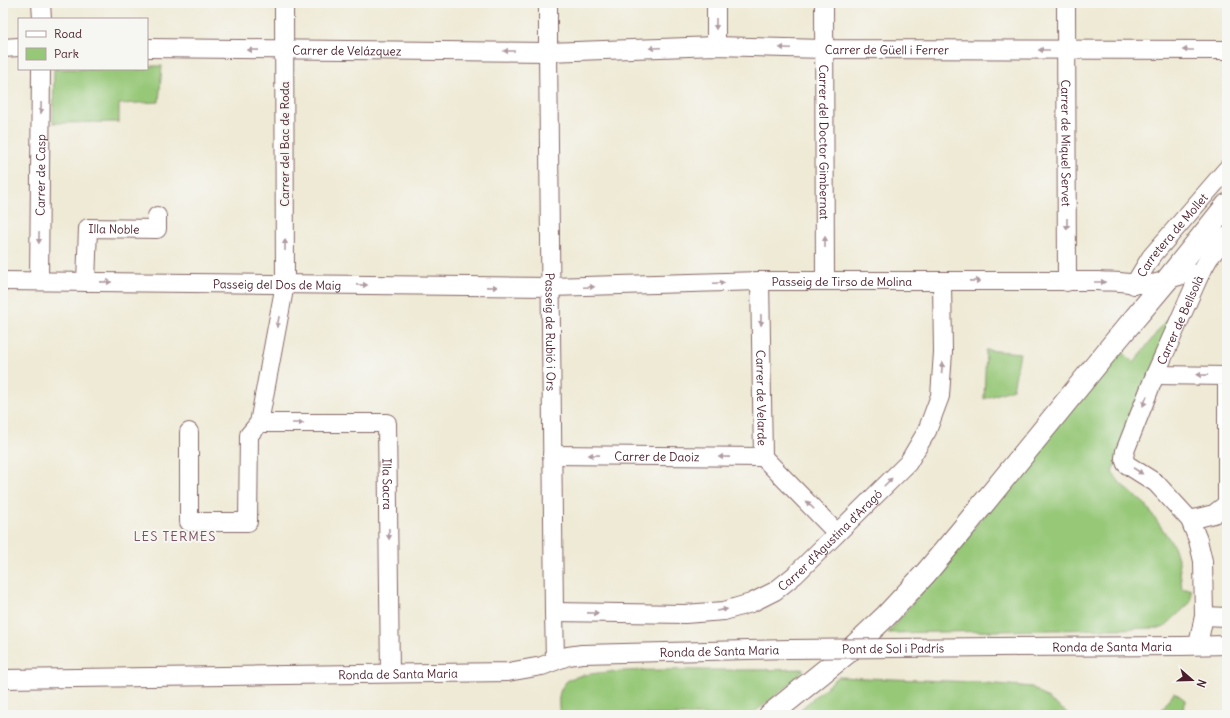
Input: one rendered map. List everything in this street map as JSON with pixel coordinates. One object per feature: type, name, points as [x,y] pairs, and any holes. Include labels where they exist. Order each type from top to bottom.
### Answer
[{"type":"main road","name":"Carretera de Mollet","points":[[770,715],[848,652],[886,616],[926,573],[1227,205]]},
{"type":"street","points":[[42,3],[42,18]]},
{"type":"street","name":"Carrer del Bac de Roda","points":[[284,3],[285,284]]},
{"type":"street","name":"Passeig de Rubió i Ors","points":[[548,3],[555,660]]},
{"type":"street","points":[[716,3],[716,46]]},
{"type":"street","name":"Carrer del Doctor Gimbernat","points":[[824,3],[826,281]]},
{"type":"street","name":"Carrer de Miquel Servet","points":[[1066,3],[1067,282]]},
{"type":"street","name":"Carrer de Güell i Ferrer","points":[[548,52],[716,46],[824,49],[1227,50]]},
{"type":"street","points":[[3,48],[18,47]]},
{"type":"street","name":"Carrer de Velázquez","points":[[148,48],[548,52]]},
{"type":"street","name":"Carrer de Casp","points":[[39,281],[41,70]]},
{"type":"street","name":"Carretera de Mollet","points":[[1134,285],[1151,257],[1227,169]]},
{"type":"street","points":[[1208,191],[1222,189],[1227,190]]},
{"type":"street","name":"Illa Noble","points":[[86,282],[88,228],[157,229],[156,216]]},
{"type":"street","points":[[1200,274],[1209,258],[1227,236]]},
{"type":"street","name":"Carrer de Bellsolà","points":[[1167,280],[1187,273],[1200,274],[1155,375],[1127,445],[1124,458],[1126,464],[1156,484],[1190,520],[1198,540],[1203,561],[1204,616],[1198,645]]},
{"type":"street","name":"Passeig de Tirso de Molina","points":[[550,288],[760,281],[1119,282],[1134,285],[1151,284],[1167,280]]},
{"type":"street","name":"Passeig del Dos de Maig","points":[[3,281],[550,288]]},
{"type":"street","name":"Carrer de Velarde","points":[[760,281],[763,457],[837,533]]},
{"type":"street","name":"Carrer d'Agustina d'Aragó","points":[[554,612],[685,614],[724,611],[750,603],[775,591],[795,575],[908,463],[927,431],[940,396],[943,352],[942,281]]},
{"type":"street","points":[[189,432],[189,522],[248,522],[249,435],[259,423],[285,284]]},
{"type":"street","points":[[1134,285],[1137,315]]},
{"type":"street","name":"Carrer de Bellsolà","points":[[1155,375],[1227,376],[1227,504],[1214,514],[1190,520]]},
{"type":"street","name":"Illa Sacra","points":[[259,423],[387,423],[390,674]]},
{"type":"street","name":"Carrer de Daoiz","points":[[552,455],[763,457]]},
{"type":"street","points":[[1204,616],[1227,616]]},
{"type":"street","name":"Ronda de Santa Maria","points":[[996,647],[1226,645]]},
{"type":"street","name":"Pont de Sol i Padrís","points":[[790,648],[996,647]]},
{"type":"street","name":"Ronda de Santa Maria","points":[[3,679],[508,672],[542,666],[568,656],[582,654],[790,648]]},
{"type":"green space","points":[[148,66],[162,66],[159,102],[119,104],[119,122],[53,123],[54,70],[148,70]]},
{"type":"green space","points":[[1177,305],[1112,472],[1121,484],[1146,505],[1174,546],[1179,562],[1182,589],[1191,589],[1191,602],[1163,628],[888,633],[1120,349],[1134,363]]},
{"type":"green space","points":[[986,350],[1020,353],[1013,389],[984,399]]},
{"type":"green space","points":[[804,669],[789,685],[751,715],[560,715],[559,697],[561,689],[567,681],[576,677],[612,672],[657,670]]},
{"type":"green space","points":[[838,677],[974,682],[1032,687],[1070,715],[794,715]]},
{"type":"green space","points":[[1174,692],[1185,700],[1184,715],[1158,715]]},
{"type":"district","name":"LES TERMES","points":[[175,536]]}]
